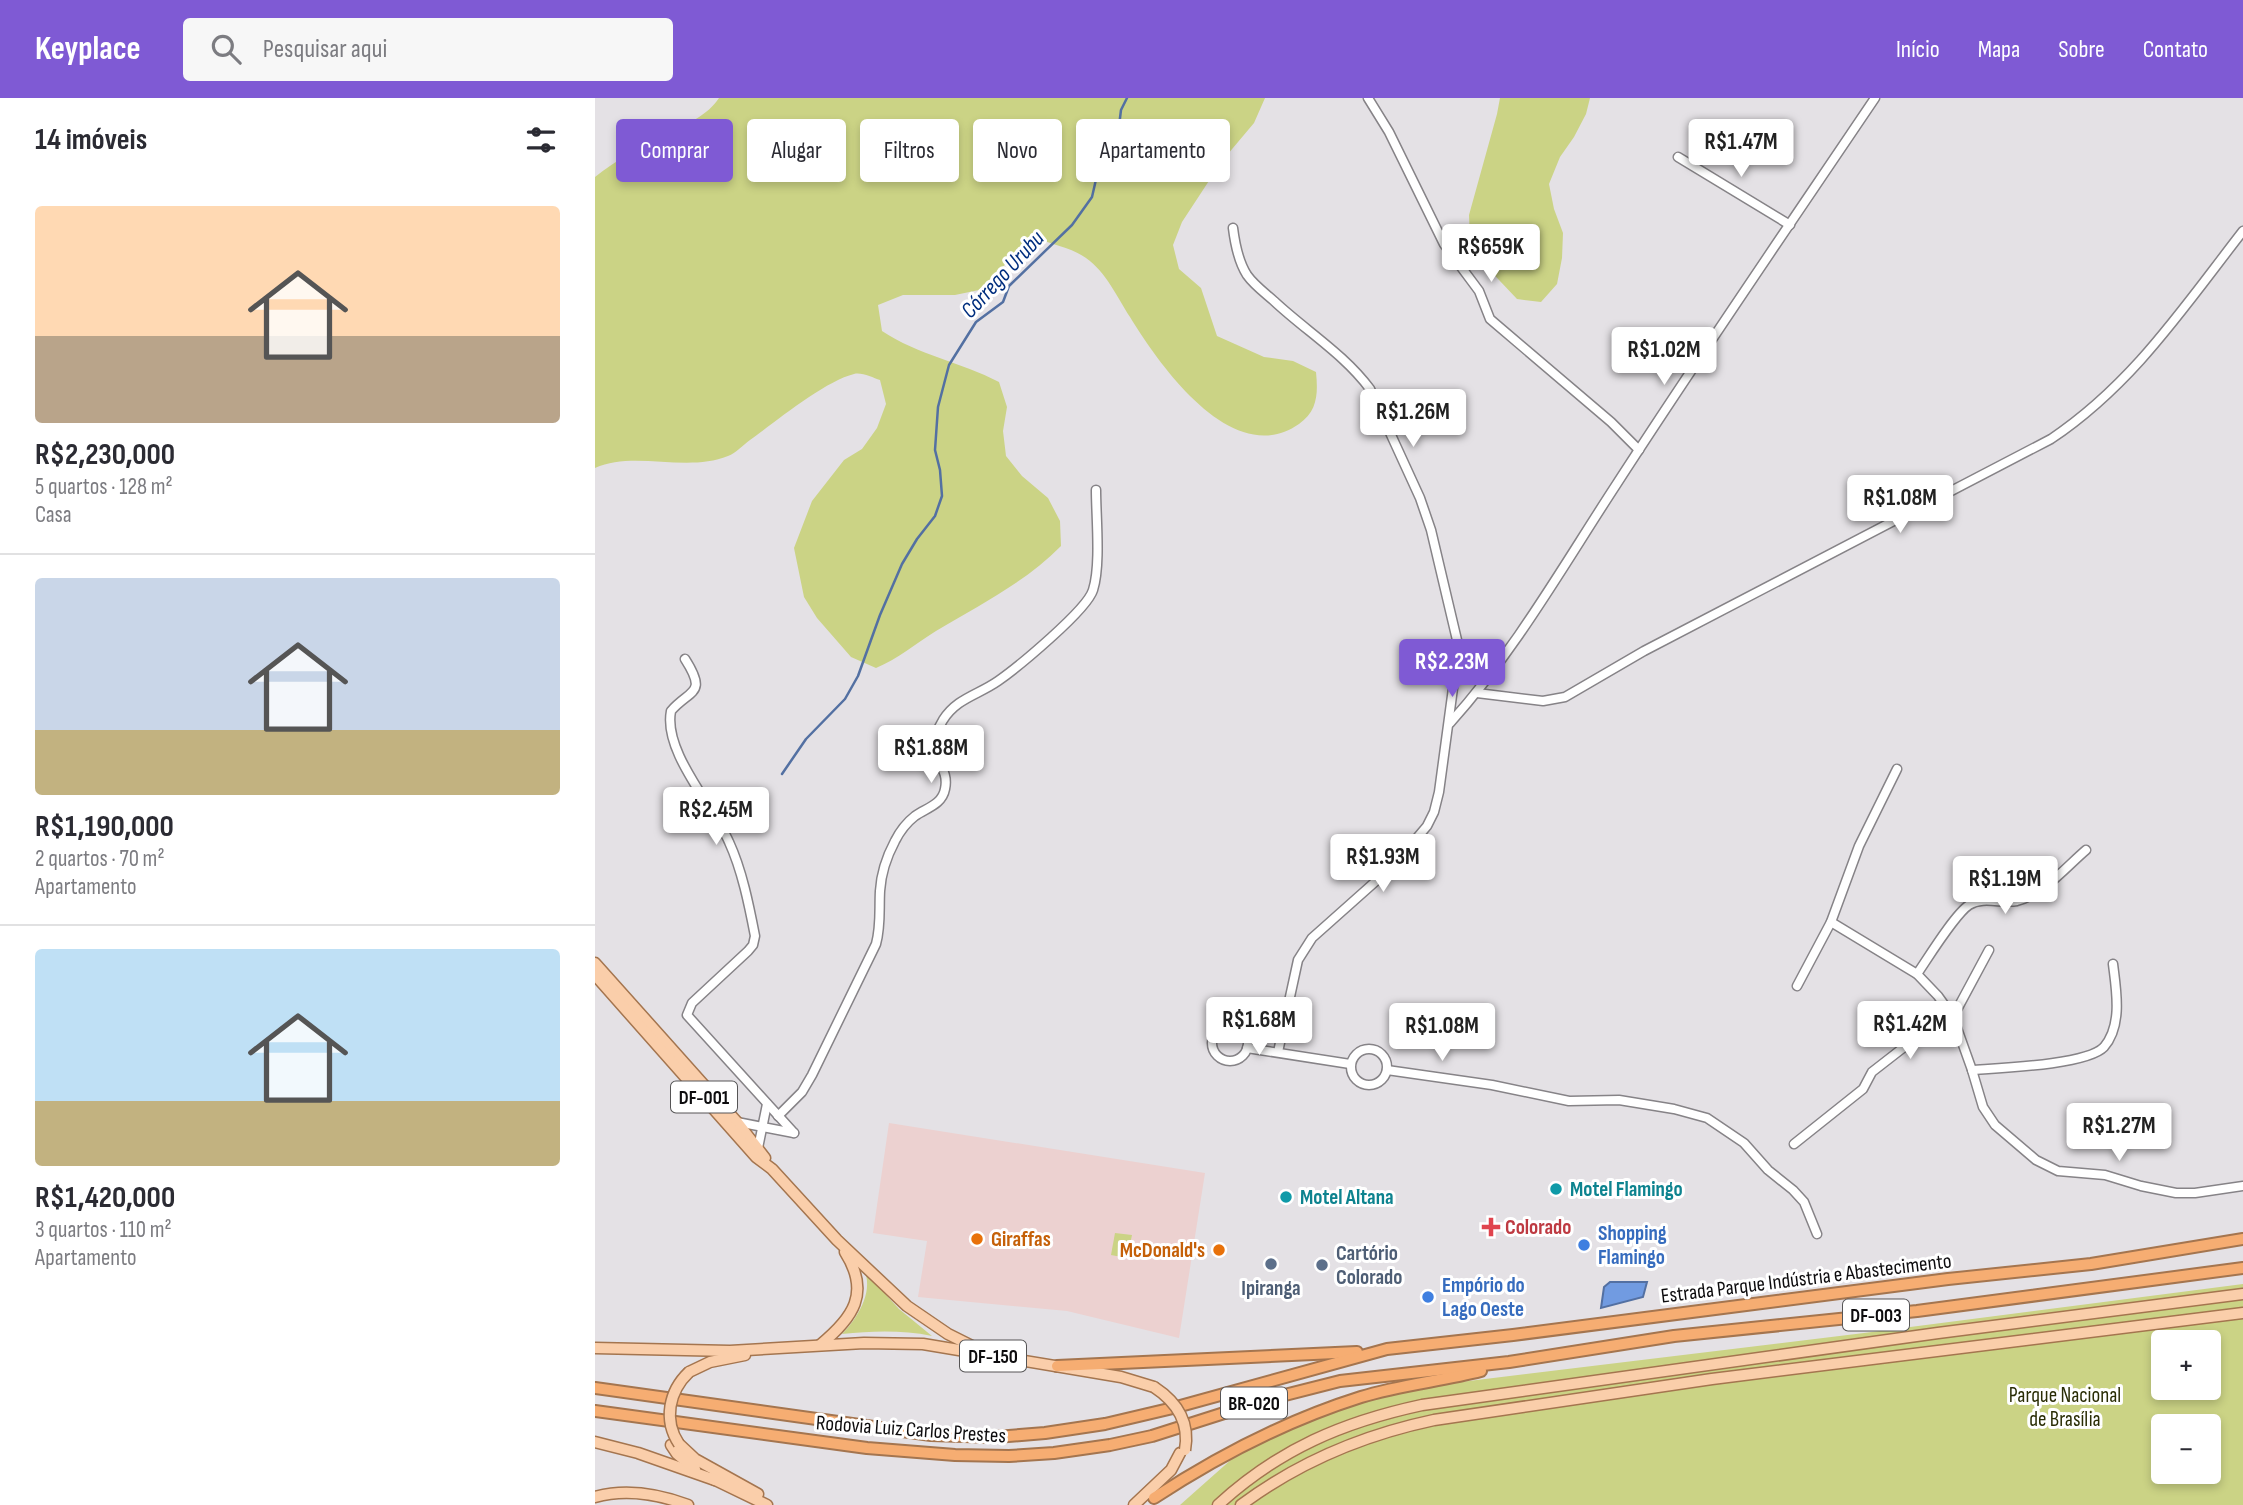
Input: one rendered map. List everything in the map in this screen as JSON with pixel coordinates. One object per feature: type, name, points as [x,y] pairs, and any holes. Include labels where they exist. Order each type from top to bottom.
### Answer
[{"type":"highway","name":"Estrada Parque Indústria e Abastecimento","points":[[1373,1352],[1948,1279],[2091,1265],[2243,1239]]},
{"type":"highway","name":"Estrada Parque Indústria e Abastecimento","points":[[1509,1362],[1674,1336],[1917,1311],[2243,1268]]},
{"type":"highway","points":[[1057,1366],[1297,1353],[1373,1352]]},
{"type":"highway","name":"Rodovia Luiz Carlos Prestes","points":[[595,1388],[931,1435],[996,1437],[1045,1433],[1173,1408],[1373,1352]]},
{"type":"highway","points":[[1149,1501],[1227,1454],[1327,1409],[1382,1391],[1459,1377],[1509,1362]]},
{"type":"highway","name":"Rodovia Luiz Carlos Prestes","points":[[595,1411],[867,1448],[1009,1456],[1054,1453],[1152,1436],[1265,1400],[1340,1381],[1509,1362]]},
{"type":"main road","name":"DF-001","points":[[595,963],[737,1122],[757,1153]]},
{"type":"main road","name":"DF-001","points":[[595,975],[837,1240],[925,1320],[990,1355]]},
{"type":"main road","name":"DF-001","points":[[819,1346],[839,1329],[857,1298],[858,1278],[854,1265],[837,1240]]},
{"type":"main road","points":[[1218,1505],[1269,1465],[1306,1443],[1343,1426],[1422,1405],[2243,1294]]},
{"type":"main road","points":[[1241,1505],[1269,1484],[1332,1451],[1394,1428],[1434,1420],[1712,1379],[2243,1313]]},
{"type":"main road","name":"DF-150","points":[[685,1372],[706,1357],[730,1351],[864,1343],[923,1344],[1121,1377],[1173,1401],[1182,1415],[1186,1433],[1182,1452]]},
{"type":"main road","points":[[595,1348],[730,1351]]},
{"type":"main road","points":[[715,1480],[686,1462],[666,1431],[664,1412],[669,1391],[685,1372],[710,1362],[773,1349]]},
{"type":"main road","points":[[595,1442],[715,1480],[769,1505]]},
{"type":"main road","points":[[675,1444],[695,1459],[753,1491],[769,1505]]},
{"type":"main road","points":[[1149,1501],[1177,1468],[1182,1452]]},
{"type":"main road","points":[[1134,1505],[1171,1470],[1182,1452]]},
{"type":"main road","points":[[736,1490],[753,1505]]},
{"type":"main road","points":[[595,1497],[608,1493],[634,1492],[657,1495],[688,1505]]},
{"type":"street","points":[[1368,98],[1389,132],[1444,244],[1479,291],[1490,319],[1611,422],[1639,450]]},
{"type":"street","points":[[1449,724],[1477,693],[1537,609],[1639,450],[1875,98]]},
{"type":"street","points":[[1678,157],[1790,225]]},
{"type":"street","points":[[1233,228],[1236,248],[1247,274],[1287,314],[1359,374],[1379,405],[1420,498],[1431,530],[1454,624],[1457,650],[1449,724],[1434,812],[1427,826],[1394,865],[1304,948],[1298,960],[1278,1052]]},
{"type":"street","points":[[1477,693],[1543,701],[1565,697],[1644,651],[2051,439],[2080,420],[2149,354],[2243,231]]},
{"type":"street","points":[[778,1116],[802,1092],[876,944],[880,931],[880,890],[885,865],[894,843],[908,822],[935,805],[943,796],[946,781],[933,750],[944,719],[957,702],[989,687],[1010,673],[1080,610],[1093,593],[1096,564],[1096,489]]},
{"type":"street","points":[[685,659],[693,675],[695,688],[691,696],[671,711],[672,733],[680,755],[729,842],[755,936],[748,951],[692,1003],[687,1016],[794,1133],[762,1129],[737,1122]]},
{"type":"street","points":[[1797,986],[1831,922],[1859,846],[1898,769]]},
{"type":"street","points":[[1917,974],[1972,902],[2017,901],[2030,895],[2087,850]]},
{"type":"street","points":[[1831,922],[1917,974],[1938,996],[1953,1017],[1983,1107],[1995,1125],[2036,1160],[2057,1171],[2105,1175],[2176,1193],[2243,1186]]},
{"type":"street","points":[[1794,1144],[1863,1089],[1873,1072],[1899,1051],[1925,1031],[1953,1017],[1989,950]]},
{"type":"street","points":[[1972,1070],[2069,1061],[2088,1057],[2102,1049],[2115,1021],[2117,998],[2113,964]]},
{"type":"street","points":[[1232,1026],[1244,1033],[1247,1048],[1239,1059],[1226,1061],[1216,1055],[1213,1036],[1218,1030],[1232,1026]]},
{"type":"street","points":[[1247,1048],[1350,1064]]},
{"type":"street","points":[[1372,1049],[1384,1056],[1387,1070],[1380,1082],[1366,1085],[1354,1078],[1350,1064],[1358,1052],[1372,1049]]},
{"type":"street","points":[[1387,1070],[1492,1085],[1569,1101],[1619,1100],[1674,1109],[1707,1118],[1744,1143],[1768,1170],[1793,1190],[1811,1216],[1817,1234]]},
{"type":"street","points":[[757,1153],[767,1104]]},
{"type":"shaded area","points":[[889,1123],[1205,1173],[1179,1338],[1067,1311],[918,1297],[927,1241],[873,1233]]},
{"type":"green space","points":[[719,98],[1265,98],[1254,123],[1230,152],[1230,119],[1076,119],[1076,182],[1208,182],[1182,222],[1173,245],[1179,269],[1201,288],[1217,336],[1264,357],[1293,361],[1316,372],[1317,394],[1313,407],[1299,424],[1274,435],[1249,434],[1224,423],[1179,385],[1143,338],[1111,285],[1093,264],[1074,252],[1036,238],[979,290],[955,295],[903,295],[878,305],[882,331],[910,346],[999,382],[1007,407],[1003,431],[1006,456],[1022,476],[1048,498],[1060,521],[1061,546],[1017,582],[884,664],[876,668],[851,657],[817,618],[804,597],[794,548],[812,501],[844,460],[862,449],[877,428],[886,404],[880,380],[864,374],[842,378],[800,403],[737,451],[712,461],[626,461],[595,468],[595,177],[616,162],[616,182],[733,182],[733,119],[695,119],[709,110]]},
{"type":"green space","points":[[1500,98],[1590,98],[1586,114],[1560,157],[1549,184],[1563,233],[1562,258],[1557,284],[1541,302],[1517,299],[1482,262],[1470,241],[1469,215]]},
{"type":"green space","points":[[1115,1233],[1132,1235],[1127,1258],[1111,1255]]},
{"type":"green space","points":[[865,1272],[899,1309],[932,1336],[887,1332],[842,1334],[853,1321],[865,1297]]},
{"type":"green space","name":"Parque Nacional de Brasília","points":[[2243,1284],[2243,1505],[1180,1505],[1251,1442],[1302,1411],[1387,1391]]},
{"type":"water","points":[[1610,1282],[1647,1282],[1643,1297],[1601,1308],[1604,1287]]},
{"type":"waterway","name":"Córrego Urubu","points":[[782,774],[806,739],[845,699],[858,676],[902,564],[935,516],[942,496],[935,450],[938,407],[949,365],[976,322],[1003,302],[1009,286],[1072,225],[1092,197],[1100,162],[1118,134],[1121,110],[1127,98]]},
{"type":"place","name":"Motel Flamingo","points":[[1556,1189]]},
{"type":"place","name":"Motel Altana","points":[[1286,1197]]},
{"type":"place","name":"Colorado","points":[[1491,1227]]},
{"type":"place","name":"Giraffas","points":[[977,1239]]},
{"type":"place","name":"Shopping Flamingo","points":[[1584,1245]]},
{"type":"place","name":"McDonald's","points":[[1219,1250]]},
{"type":"place","name":"Ipiranga","points":[[1271,1264]]},
{"type":"place","name":"Cartório Colorado","points":[[1322,1265]]},
{"type":"place","name":"Empório do Lago Oeste","points":[[1428,1297]]}]
